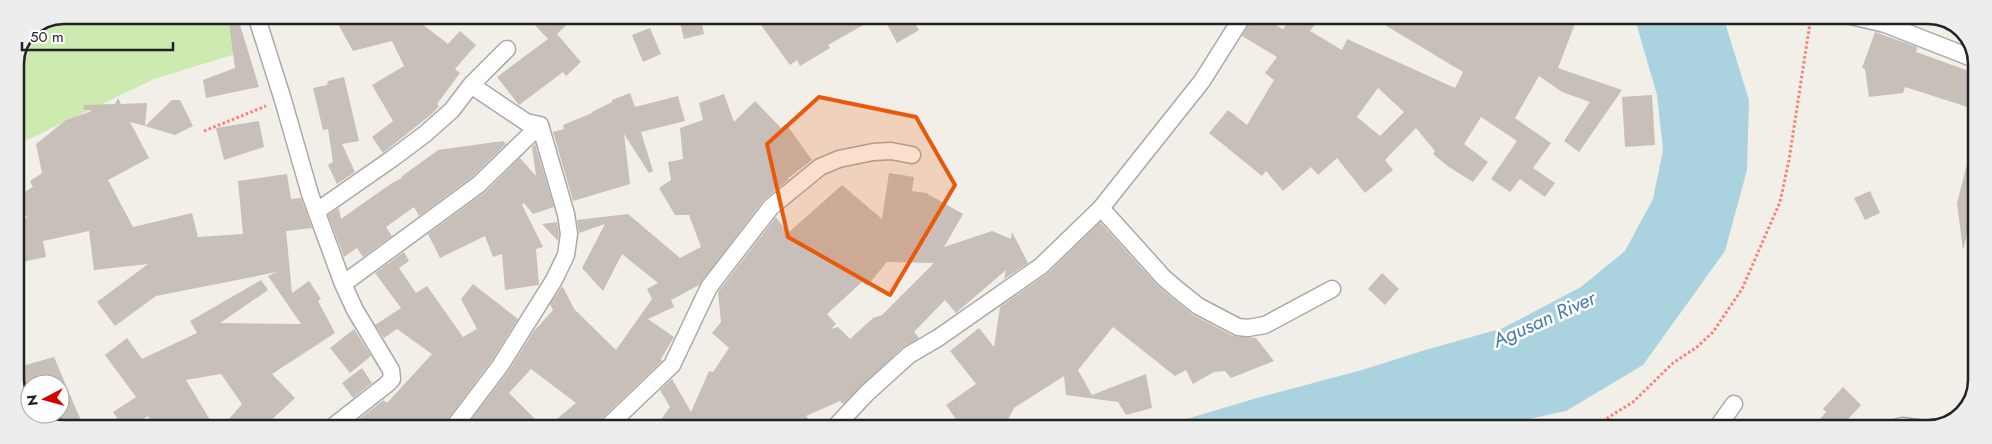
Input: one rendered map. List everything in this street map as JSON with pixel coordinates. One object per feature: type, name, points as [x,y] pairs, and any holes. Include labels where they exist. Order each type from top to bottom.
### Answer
[{"type":"street","points":[[259,24],[284,100],[310,194],[343,284],[354,310],[386,358],[392,375],[392,379],[386,385],[341,420]]},
{"type":"street","points":[[842,420],[867,393],[909,355],[938,338],[1042,266],[1101,208],[1202,81],[1238,24]]},
{"type":"street","points":[[1895,24],[1967,56]]},
{"type":"street","points":[[317,211],[425,134],[452,110],[471,85],[507,49]]},
{"type":"street","points":[[471,85],[526,122],[540,125]]},
{"type":"street","points":[[343,284],[478,186],[540,125]]},
{"type":"street","points":[[459,420],[500,366],[554,280],[566,255],[569,234],[566,214],[540,125]]},
{"type":"street","points":[[614,420],[672,365],[709,287],[771,207],[820,167],[839,159],[874,152],[912,155]]},
{"type":"street","points":[[1101,208],[1164,278],[1198,306],[1238,327],[1248,328],[1265,325],[1332,289]]},
{"type":"street","points":[[1722,420],[1734,404]]},
{"type":"path","points":[[1606,420],[1633,402],[1673,363],[1697,347],[1712,332],[1742,290],[1780,202],[1789,160],[1810,24]]},
{"type":"path","points":[[204,131],[284,100]]},
{"type":"highlighted area","points":[[819,97],[916,117],[955,185],[890,295],[788,237],[767,144]]},
{"type":"green space","points":[[63,24],[233,24],[235,54],[154,79],[24,142],[25,56],[30,41],[41,30]]},
{"type":"water","name":"Agusan River","points":[[1636,24],[1725,24],[1749,100],[1747,170],[1725,251],[1643,365],[1566,411],[1524,420],[1183,420],[1503,328],[1581,287],[1625,251],[1653,199],[1663,150],[1657,95]]},
{"type":"building","points":[[229,24],[240,24],[259,87],[206,98],[203,80],[235,68]]},
{"type":"building","points":[[338,24],[422,24],[448,44],[460,31],[476,45],[455,69],[460,73],[437,104],[439,106],[433,113],[383,153],[372,137],[393,121],[372,85],[404,66],[392,41],[353,51]]},
{"type":"building","points":[[534,24],[568,24],[557,34],[581,62],[566,76],[563,72],[519,105],[497,77],[548,39]]},
{"type":"building","points":[[680,24],[702,24],[704,34],[684,39]]},
{"type":"building","points":[[865,24],[828,45],[830,48],[800,66],[797,60],[790,65],[761,25]]},
{"type":"building","points":[[887,24],[915,24],[919,30],[897,43]]},
{"type":"building","points":[[1249,24],[1274,24],[1283,29],[1286,24],[1315,24],[1310,31],[1342,50],[1347,39],[1455,88],[1463,72],[1383,24],[1575,24],[1558,68],[1622,90],[1579,152],[1564,141],[1590,102],[1562,92],[1539,76],[1515,118],[1551,143],[1533,168],[1555,183],[1545,197],[1520,179],[1510,192],[1491,179],[1517,141],[1481,117],[1464,144],[1488,162],[1473,182],[1433,154],[1435,151],[1416,128],[1385,160],[1393,170],[1365,193],[1337,158],[1318,175],[1311,167],[1283,191],[1266,171],[1262,176],[1209,133],[1228,110],[1247,125],[1274,80],[1265,73],[1277,57],[1242,36]],"holes":[[[1378,88],[1404,112],[1380,136],[1357,117]]]},
{"type":"building","points":[[650,28],[661,54],[643,62],[632,35]]},
{"type":"building","points":[[1875,32],[1917,47],[1916,52],[1968,71],[1968,107],[1905,87],[1903,93],[1869,97],[1865,69],[1862,68]]},
{"type":"building","points":[[344,77],[359,141],[342,144],[355,172],[337,184],[328,165],[333,162],[328,129],[323,130],[313,88],[327,85],[328,81]]},
{"type":"building","points":[[630,93],[635,107],[678,96],[685,121],[641,132],[653,171],[649,173],[624,134],[630,184],[573,201],[553,132],[564,129],[563,125],[592,113],[612,102],[612,100]]},
{"type":"building","points":[[724,94],[734,122],[755,101],[781,128],[786,124],[812,160],[788,178],[781,186],[774,189],[775,191],[763,201],[699,285],[671,300],[674,307],[648,319],[674,337],[661,359],[662,361],[600,420],[556,420],[576,403],[531,369],[509,393],[536,420],[471,420],[508,372],[534,331],[553,310],[550,304],[561,288],[563,287],[574,309],[616,350],[652,299],[647,289],[658,283],[622,254],[603,291],[582,268],[605,224],[579,233],[577,220],[628,214],[680,258],[701,247],[689,215],[675,215],[659,188],[671,180],[668,162],[683,159],[680,128],[703,120],[699,103]]},
{"type":"building","points":[[1652,95],[1655,145],[1625,147],[1622,97]]},
{"type":"building","points":[[118,98],[121,104],[147,103],[145,126],[130,122],[149,158],[108,180],[133,227],[192,213],[198,237],[243,234],[238,181],[287,174],[291,199],[301,198],[312,228],[286,231],[292,293],[309,281],[321,299],[318,301],[335,333],[272,374],[295,398],[272,420],[228,420],[242,404],[221,374],[186,380],[210,420],[150,420],[148,416],[142,420],[118,420],[113,412],[136,397],[105,355],[127,338],[142,359],[197,333],[190,321],[261,280],[268,290],[220,323],[301,324],[268,276],[277,272],[156,296],[115,326],[97,302],[148,264],[94,270],[89,231],[43,241],[46,257],[24,262],[24,219],[27,218],[24,212],[24,192],[33,187],[30,181],[42,173],[36,144],[66,120],[92,111],[83,109],[84,105],[115,104]]},
{"type":"building","points":[[172,100],[180,100],[193,126],[175,135],[145,126]]},
{"type":"building","points":[[259,121],[264,147],[224,160],[216,128]]},
{"type":"building","points":[[503,141],[506,144],[472,177],[419,216],[414,207],[386,227],[392,236],[363,257],[357,248],[344,257],[328,215],[339,208],[341,219],[402,178],[438,150]]},
{"type":"building","points":[[535,144],[554,207],[533,214],[524,203],[522,205],[543,247],[536,249],[539,285],[505,290],[502,254],[493,257],[485,236],[440,258],[428,234],[484,193],[520,158],[536,176],[532,147]]},
{"type":"building","points":[[1968,161],[1968,231],[1963,250],[1957,203]]},
{"type":"building","points":[[889,173],[914,177],[912,191],[926,193],[963,214],[944,247],[992,231],[1011,239],[1012,232],[1028,263],[1004,279],[1006,270],[956,313],[945,300],[914,332],[919,338],[902,348],[843,404],[840,401],[806,416],[810,420],[661,420],[670,407],[660,390],[672,379],[691,412],[709,371],[713,372],[729,348],[712,333],[721,322],[718,292],[776,217],[788,233],[842,185],[882,219]],"holes":[[[887,262],[934,263],[882,315],[873,318],[850,339],[838,327],[831,329],[836,324],[827,314],[862,282],[867,286]]]},
{"type":"building","points":[[1870,191],[1880,213],[1865,220],[1854,198]]},
{"type":"building","points":[[557,222],[559,234],[558,241],[542,224]]},
{"type":"building","points":[[1100,222],[1157,285],[1193,315],[1233,336],[1256,338],[1274,361],[1231,378],[1225,371],[1214,372],[1193,384],[1186,370],[1175,376],[1113,327],[1078,370],[1092,395],[1146,374],[1152,408],[1126,415],[1118,402],[1066,395],[1064,376],[1014,408],[1008,420],[957,420],[946,405],[976,384],[950,351],[979,328],[994,347],[1000,307],[1048,273]]},
{"type":"building","points":[[404,252],[409,261],[399,268],[416,293],[427,286],[463,337],[477,329],[461,299],[473,284],[518,319],[492,360],[447,420],[358,420],[384,400],[388,402],[432,354],[397,329],[384,338],[375,325],[401,308],[375,273]]},
{"type":"building","points":[[1382,273],[1399,289],[1385,305],[1368,289]]},
{"type":"building","points":[[354,329],[371,356],[350,373],[330,348]]},
{"type":"building","points":[[54,357],[61,374],[24,374],[24,365]]},
{"type":"building","points":[[362,368],[372,383],[353,398],[342,383]]},
{"type":"building","points":[[1843,387],[1861,405],[1847,420],[1819,420],[1826,412],[1823,409]]},
{"type":"building","points":[[70,395],[81,420],[70,420]]}]
